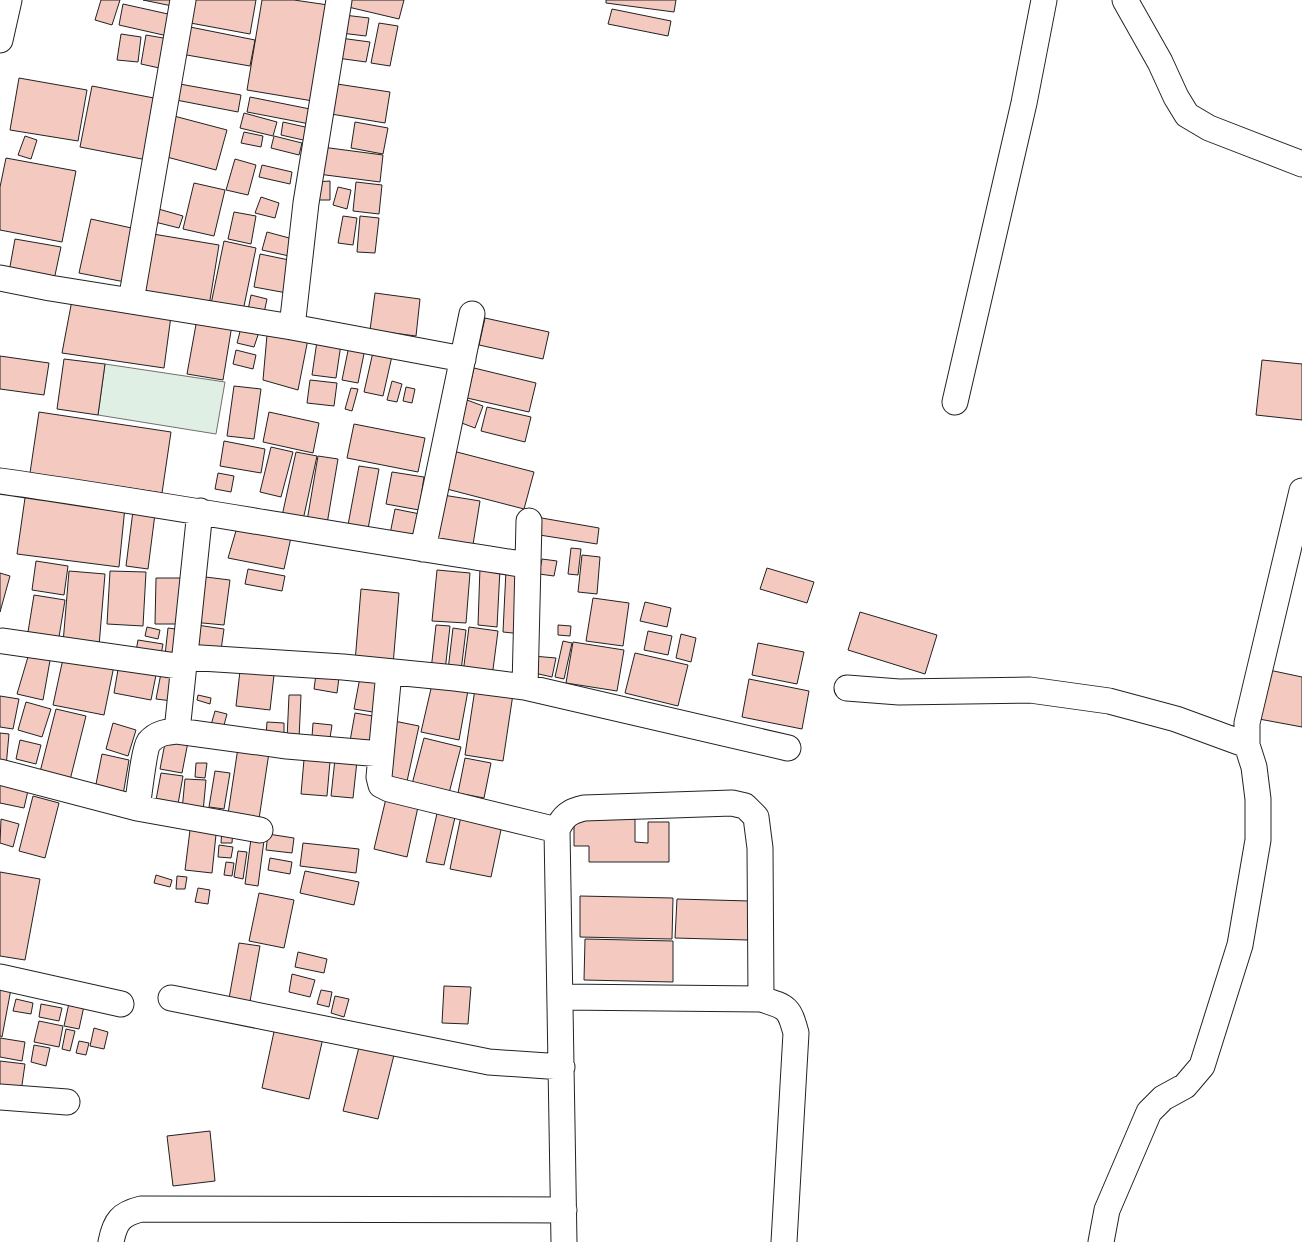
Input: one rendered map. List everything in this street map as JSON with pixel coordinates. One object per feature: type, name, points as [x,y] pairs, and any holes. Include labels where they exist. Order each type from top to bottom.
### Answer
[{"type":"street","points":[[0,40],[9,0]]},
{"type":"street","points":[[131,300],[183,0]]},
{"type":"street","points":[[292,327],[306,203],[340,0]]},
{"type":"street","points":[[955,402],[1024,104],[1044,0]]},
{"type":"street","points":[[1125,0],[1160,62],[1176,98],[1187,115],[1210,128],[1302,164]]},
{"type":"street","points":[[0,278],[50,288],[292,327],[462,359]]},
{"type":"street","points":[[423,550],[472,314]]},
{"type":"street","points":[[0,481],[200,511],[423,550],[528,565]]},
{"type":"street","points":[[1101,1242],[1107,1210],[1149,1112],[1163,1098],[1185,1086],[1202,1066],[1240,945],[1258,840],[1258,799],[1254,767],[1247,744],[1247,723],[1302,491]]},
{"type":"street","points":[[177,731],[200,511]]},
{"type":"street","points":[[525,688],[529,521]]},
{"type":"street","points":[[3,641],[185,662],[389,672],[525,688],[788,748]]},
{"type":"street","points":[[389,672],[379,777],[381,785],[557,830]]},
{"type":"street","points":[[847,688],[900,692],[1030,690],[1109,701],[1176,719],[1247,744]]},
{"type":"street","points":[[137,808],[148,744],[156,736],[165,732],[177,731],[287,746],[381,754]]},
{"type":"street","points":[[0,772],[137,808],[260,830]]},
{"type":"street","points":[[564,1242],[557,830],[561,820],[572,811],[584,808],[732,803],[745,806],[756,817],[760,848],[762,999]]},
{"type":"street","points":[[0,977],[121,1004]]},
{"type":"street","points":[[561,997],[762,999],[783,1005],[791,1016],[796,1033],[784,1242]]},
{"type":"street","points":[[171,998],[489,1062],[562,1067]]},
{"type":"street","points":[[0,1098],[67,1102]]},
{"type":"street","points":[[112,1242],[117,1222],[128,1212],[141,1208],[564,1210]]},
{"type":"green space","points":[[105,364],[225,382],[216,434],[98,415]]},
{"type":"building","points":[[101,0],[120,0],[112,25],[95,20]]},
{"type":"building","points":[[143,0],[178,0],[177,7]]},
{"type":"building","points":[[189,0],[256,0],[250,34],[185,22]]},
{"type":"building","points":[[262,0],[294,0],[335,6],[319,102],[247,90]]},
{"type":"building","points":[[345,0],[404,0],[399,19],[344,6]]},
{"type":"building","points":[[606,0],[676,0],[674,12],[606,3]]},
{"type":"building","points":[[123,4],[177,16],[172,37],[119,25]]},
{"type":"building","points":[[612,9],[671,21],[668,36],[608,24]]},
{"type":"building","points":[[344,15],[369,18],[366,36],[341,33]]},
{"type":"building","points":[[379,23],[398,26],[390,66],[371,63]]},
{"type":"building","points":[[185,26],[255,40],[250,66],[181,54]]},
{"type":"building","points":[[121,34],[141,37],[138,62],[117,60]]},
{"type":"building","points":[[146,35],[169,39],[164,69],[141,64]]},
{"type":"building","points":[[340,38],[370,42],[366,62],[337,58]]},
{"type":"building","points":[[19,78],[87,90],[78,141],[10,130]]},
{"type":"building","points":[[174,83],[241,95],[238,112],[171,99]]},
{"type":"building","points":[[337,84],[390,92],[385,123],[331,114]]},
{"type":"building","points":[[92,86],[159,99],[147,160],[80,147]]},
{"type":"building","points":[[250,97],[315,110],[315,125],[247,112]]},
{"type":"building","points":[[244,113],[277,122],[273,136],[240,128]]},
{"type":"building","points":[[174,116],[227,130],[216,170],[163,156]]},
{"type":"building","points":[[283,122],[314,129],[312,142],[281,135]]},
{"type":"building","points":[[355,122],[388,128],[383,154],[351,148]]},
{"type":"building","points":[[244,132],[263,136],[261,147],[241,143]]},
{"type":"building","points":[[25,136],[37,140],[31,159],[18,155]]},
{"type":"building","points":[[274,136],[302,143],[299,155],[271,148]]},
{"type":"building","points":[[322,147],[383,155],[380,182],[318,174]]},
{"type":"building","points":[[6,158],[76,171],[62,242],[0,230],[0,187]]},
{"type":"building","points":[[235,159],[256,165],[248,195],[226,190]]},
{"type":"building","points":[[262,165],[292,172],[290,184],[259,177]]},
{"type":"building","points":[[330,181],[330,200],[315,200],[315,182]]},
{"type":"building","points":[[356,182],[382,185],[379,214],[353,211]]},
{"type":"building","points":[[194,183],[225,190],[214,236],[183,229]]},
{"type":"building","points":[[338,187],[351,190],[347,209],[333,205]]},
{"type":"building","points":[[261,197],[279,203],[275,218],[255,213]]},
{"type":"building","points":[[155,208],[183,216],[179,228],[151,221]]},
{"type":"building","points":[[234,212],[256,216],[251,244],[228,239]]},
{"type":"building","points":[[343,216],[357,218],[353,245],[338,243]]},
{"type":"building","points":[[360,216],[379,218],[375,253],[357,252]]},
{"type":"building","points":[[91,219],[136,229],[125,282],[79,273]]},
{"type":"building","points":[[267,232],[293,239],[289,256],[262,250]]},
{"type":"building","points":[[147,233],[219,245],[209,306],[137,294]]},
{"type":"building","points":[[15,239],[61,247],[54,280],[9,272]]},
{"type":"building","points":[[224,241],[256,248],[243,311],[211,304]]},
{"type":"building","points":[[260,254],[294,261],[287,293],[254,287]]},
{"type":"building","points":[[375,293],[420,299],[416,336],[370,330]]},
{"type":"building","points":[[251,295],[267,299],[264,313],[248,310]]},
{"type":"building","points":[[72,300],[171,316],[164,368],[62,353]]},
{"type":"building","points":[[485,318],[549,332],[543,359],[479,345]]},
{"type":"building","points":[[197,319],[232,325],[223,380],[187,374]]},
{"type":"building","points":[[242,324],[260,329],[254,347],[237,343]]},
{"type":"building","points":[[267,335],[308,339],[298,390],[263,380]]},
{"type":"building","points":[[317,341],[341,344],[336,378],[312,375]]},
{"type":"building","points":[[350,341],[366,344],[358,383],[342,380]]},
{"type":"building","points":[[236,350],[256,355],[253,369],[233,364]]},
{"type":"building","points":[[373,352],[392,356],[383,396],[364,392]]},
{"type":"building","points":[[0,356],[49,363],[44,395],[0,389]]},
{"type":"building","points":[[64,359],[105,364],[98,415],[57,409]]},
{"type":"building","points":[[1262,360],[1302,364],[1302,420],[1256,415]]},
{"type":"building","points":[[474,368],[536,383],[529,412],[467,398]]},
{"type":"building","points":[[310,380],[337,383],[334,406],[307,403]]},
{"type":"building","points":[[392,381],[402,384],[397,402],[387,400]]},
{"type":"building","points":[[234,386],[261,389],[254,439],[227,436]]},
{"type":"building","points":[[406,387],[415,389],[412,403],[403,401]]},
{"type":"building","points":[[351,388],[358,389],[352,411],[345,409]]},
{"type":"building","points":[[467,400],[483,406],[475,428],[459,422]]},
{"type":"building","points":[[487,407],[531,417],[525,442],[481,431]]},
{"type":"building","points":[[39,412],[171,432],[162,493],[30,473]]},
{"type":"building","points":[[269,412],[319,423],[313,453],[263,442]]},
{"type":"building","points":[[354,424],[425,438],[418,472],[347,458]]},
{"type":"building","points":[[224,441],[265,449],[261,473],[220,466]]},
{"type":"building","points":[[271,447],[293,452],[281,497],[260,492]]},
{"type":"building","points":[[453,451],[534,472],[524,509],[443,488]]},
{"type":"building","points":[[296,452],[317,456],[303,520],[282,516]]},
{"type":"building","points":[[318,456],[338,459],[327,524],[307,521]]},
{"type":"building","points":[[359,466],[379,469],[368,529],[348,525]]},
{"type":"building","points":[[392,472],[424,477],[419,510],[386,504]]},
{"type":"building","points":[[218,473],[234,476],[231,492],[215,489]]},
{"type":"building","points":[[26,491],[125,507],[119,567],[17,554]]},
{"type":"building","points":[[443,495],[480,501],[472,551],[435,546]]},
{"type":"building","points":[[134,503],[156,506],[148,569],[126,566]]},
{"type":"building","points":[[395,509],[420,514],[415,538],[390,534]]},
{"type":"building","points":[[536,517],[599,528],[597,544],[533,534]]},
{"type":"building","points":[[238,524],[292,533],[284,569],[228,558]]},
{"type":"building","points":[[571,548],[581,549],[578,575],[568,574]]},
{"type":"building","points":[[582,555],[600,557],[597,594],[578,592]]},
{"type":"building","points":[[542,559],[557,561],[554,576],[539,574]]},
{"type":"building","points":[[36,561],[68,566],[64,595],[32,590]]},
{"type":"building","points":[[480,567],[500,569],[497,627],[478,625]]},
{"type":"building","points":[[767,568],[814,582],[807,603],[760,589]]},
{"type":"building","points":[[248,569],[285,576],[282,591],[245,584]]},
{"type":"building","points":[[437,570],[470,573],[466,623],[432,621]]},
{"type":"building","points":[[506,570],[523,571],[522,634],[503,632]]},
{"type":"building","points":[[69,571],[105,574],[99,646],[63,643]]},
{"type":"building","points":[[110,571],[146,572],[143,626],[107,624]]},
{"type":"building","points":[[0,573],[10,576],[0,612]]},
{"type":"building","points":[[197,576],[230,580],[224,625],[192,622]]},
{"type":"building","points":[[156,578],[185,578],[184,624],[155,624]]},
{"type":"building","points":[[361,589],[399,593],[393,665],[355,662]]},
{"type":"building","points":[[34,595],[65,600],[59,637],[28,632]]},
{"type":"building","points":[[593,598],[629,603],[623,646],[586,641]]},
{"type":"building","points":[[645,602],[671,608],[667,627],[640,621]]},
{"type":"building","points":[[860,612],[937,635],[925,674],[848,650]]},
{"type":"building","points":[[197,625],[224,629],[221,650],[194,646]]},
{"type":"building","points":[[436,625],[450,626],[445,671],[431,670]]},
{"type":"building","points":[[558,625],[571,626],[570,636],[558,635]]},
{"type":"building","points":[[147,627],[160,630],[158,639],[145,636]]},
{"type":"building","points":[[469,627],[498,631],[492,677],[463,673]]},
{"type":"building","points":[[168,628],[183,630],[180,657],[165,655]]},
{"type":"building","points":[[453,628],[466,630],[461,671],[448,670]]},
{"type":"building","points":[[648,631],[672,636],[668,655],[644,650]]},
{"type":"building","points":[[681,634],[696,638],[691,662],[676,658]]},
{"type":"building","points":[[138,640],[163,644],[161,655],[136,651]]},
{"type":"building","points":[[563,641],[572,643],[564,679],[555,677]]},
{"type":"building","points":[[573,642],[624,650],[617,691],[566,683]]},
{"type":"building","points":[[758,643],[804,652],[797,684],[752,675]]},
{"type":"building","points":[[30,650],[51,655],[43,700],[17,694]]},
{"type":"building","points":[[635,653],[688,665],[678,706],[625,693]]},
{"type":"building","points":[[64,654],[115,661],[104,715],[53,705]]},
{"type":"building","points":[[533,656],[556,658],[552,677],[530,672]]},
{"type":"building","points":[[120,658],[158,665],[151,700],[114,693]]},
{"type":"building","points":[[241,662],[275,666],[270,710],[236,706]]},
{"type":"building","points":[[317,667],[340,670],[337,693],[314,689]]},
{"type":"building","points":[[162,668],[176,670],[172,701],[156,699]]},
{"type":"building","points":[[1269,670],[1302,677],[1302,727],[1259,719]]},
{"type":"building","points":[[361,672],[386,677],[379,713],[354,709]]},
{"type":"building","points":[[749,679],[809,691],[802,729],[742,717]]},
{"type":"building","points":[[433,680],[469,685],[459,740],[421,732]]},
{"type":"building","points":[[475,689],[513,694],[503,761],[465,755]]},
{"type":"building","points":[[198,695],[211,698],[210,704],[197,700]]},
{"type":"building","points":[[289,695],[301,695],[299,739],[287,739]]},
{"type":"building","points":[[0,696],[19,699],[13,729],[0,727]]},
{"type":"building","points":[[26,702],[51,709],[42,737],[18,730]]},
{"type":"building","points":[[56,709],[86,716],[70,780],[40,772]]},
{"type":"building","points":[[215,711],[227,714],[223,729],[211,725]]},
{"type":"building","points":[[355,713],[379,717],[373,745],[350,741]]},
{"type":"building","points":[[389,720],[419,726],[406,786],[384,780]]},
{"type":"building","points":[[267,722],[284,723],[284,737],[266,736]]},
{"type":"building","points":[[113,723],[136,730],[128,756],[106,749]]},
{"type":"building","points":[[313,723],[332,725],[330,738],[312,737]]},
{"type":"building","points":[[0,733],[9,734],[6,767],[0,767]]},
{"type":"building","points":[[166,738],[188,742],[182,773],[160,769]]},
{"type":"building","points":[[424,738],[461,747],[448,797],[411,788]]},
{"type":"building","points":[[20,740],[41,745],[36,764],[16,759]]},
{"type":"building","points":[[239,741],[270,746],[259,819],[228,814]]},
{"type":"building","points":[[305,748],[331,750],[327,796],[301,794]]},
{"type":"building","points":[[102,754],[129,760],[123,795],[95,789]]},
{"type":"building","points":[[465,758],[491,763],[484,798],[458,793]]},
{"type":"building","points":[[335,759],[357,761],[353,798],[331,796]]},
{"type":"building","points":[[196,763],[207,763],[205,778],[195,777]]},
{"type":"building","points":[[215,771],[230,773],[224,809],[209,807]]},
{"type":"building","points":[[161,773],[183,776],[178,804],[156,800]]},
{"type":"building","points":[[0,775],[30,782],[24,808],[0,803]]},
{"type":"building","points":[[185,779],[206,780],[203,812],[182,810]]},
{"type":"building","points":[[388,790],[420,798],[407,857],[374,849]]},
{"type":"building","points":[[33,796],[59,803],[45,858],[19,851]]},
{"type":"building","points":[[438,809],[456,813],[444,865],[426,862]]},
{"type":"building","points":[[461,816],[502,825],[491,877],[450,869]]},
{"type":"building","points":[[1,819],[19,824],[13,847],[0,843]]},
{"type":"building","points":[[574,819],[635,819],[635,842],[648,843],[648,822],[669,822],[669,862],[589,862],[589,846],[574,846]]},
{"type":"building","points":[[191,822],[217,825],[212,873],[185,870]]},
{"type":"building","points":[[222,829],[233,829],[232,843],[221,843]]},
{"type":"building","points":[[252,831],[265,833],[258,886],[245,884]]},
{"type":"building","points":[[268,834],[294,838],[292,853],[266,850]]},
{"type":"building","points":[[303,843],[359,849],[356,873],[300,866]]},
{"type":"building","points":[[219,845],[233,847],[231,858],[218,857]]},
{"type":"building","points":[[238,851],[247,852],[243,879],[234,877]]},
{"type":"building","points":[[270,858],[292,862],[290,874],[268,870]]},
{"type":"building","points":[[226,862],[234,863],[232,876],[224,875]]},
{"type":"building","points":[[305,871],[359,882],[354,905],[300,893]]},
{"type":"building","points":[[0,872],[40,879],[25,960],[0,956]]},
{"type":"building","points":[[156,875],[172,880],[170,887],[154,883]]},
{"type":"building","points":[[177,876],[187,877],[185,889],[176,889]]},
{"type":"building","points":[[198,888],[210,890],[208,904],[195,902]]},
{"type":"building","points":[[259,893],[294,900],[284,948],[249,941]]},
{"type":"building","points":[[580,896],[673,898],[672,939],[580,937]]},
{"type":"building","points":[[677,899],[750,901],[748,940],[675,938]]},
{"type":"building","points":[[585,939],[673,941],[673,982],[584,980]]},
{"type":"building","points":[[239,943],[260,946],[249,1007],[228,1004]]},
{"type":"building","points":[[298,952],[327,959],[324,973],[295,967]]},
{"type":"building","points":[[292,974],[315,980],[310,997],[289,992]]},
{"type":"building","points":[[444,986],[471,987],[468,1024],[442,1023]]},
{"type":"building","points":[[0,987],[11,989],[2,1037],[0,1036]]},
{"type":"building","points":[[321,990],[332,992],[329,1007],[317,1004]]},
{"type":"building","points":[[335,996],[349,999],[344,1017],[331,1013]]},
{"type":"building","points":[[16,999],[33,1003],[31,1014],[13,1011]]},
{"type":"building","points":[[69,1003],[84,1006],[79,1029],[64,1026]]},
{"type":"building","points":[[41,1004],[62,1008],[59,1021],[39,1017]]},
{"type":"building","points":[[39,1021],[63,1026],[59,1047],[34,1042]]},
{"type":"building","points":[[275,1027],[323,1038],[309,1099],[262,1088]]},
{"type":"building","points":[[94,1028],[108,1032],[104,1049],[90,1046]]},
{"type":"building","points":[[66,1029],[75,1031],[70,1051],[62,1049]]},
{"type":"building","points":[[0,1038],[25,1042],[22,1061],[0,1057]]},
{"type":"building","points":[[79,1041],[89,1043],[86,1055],[76,1053]]},
{"type":"building","points":[[360,1043],[395,1051],[378,1119],[343,1111]]},
{"type":"building","points":[[34,1045],[50,1048],[46,1066],[31,1062]]},
{"type":"building","points":[[0,1061],[25,1064],[21,1092],[0,1090]]},
{"type":"building","points":[[210,1131],[215,1181],[173,1186],[167,1136]]}]
